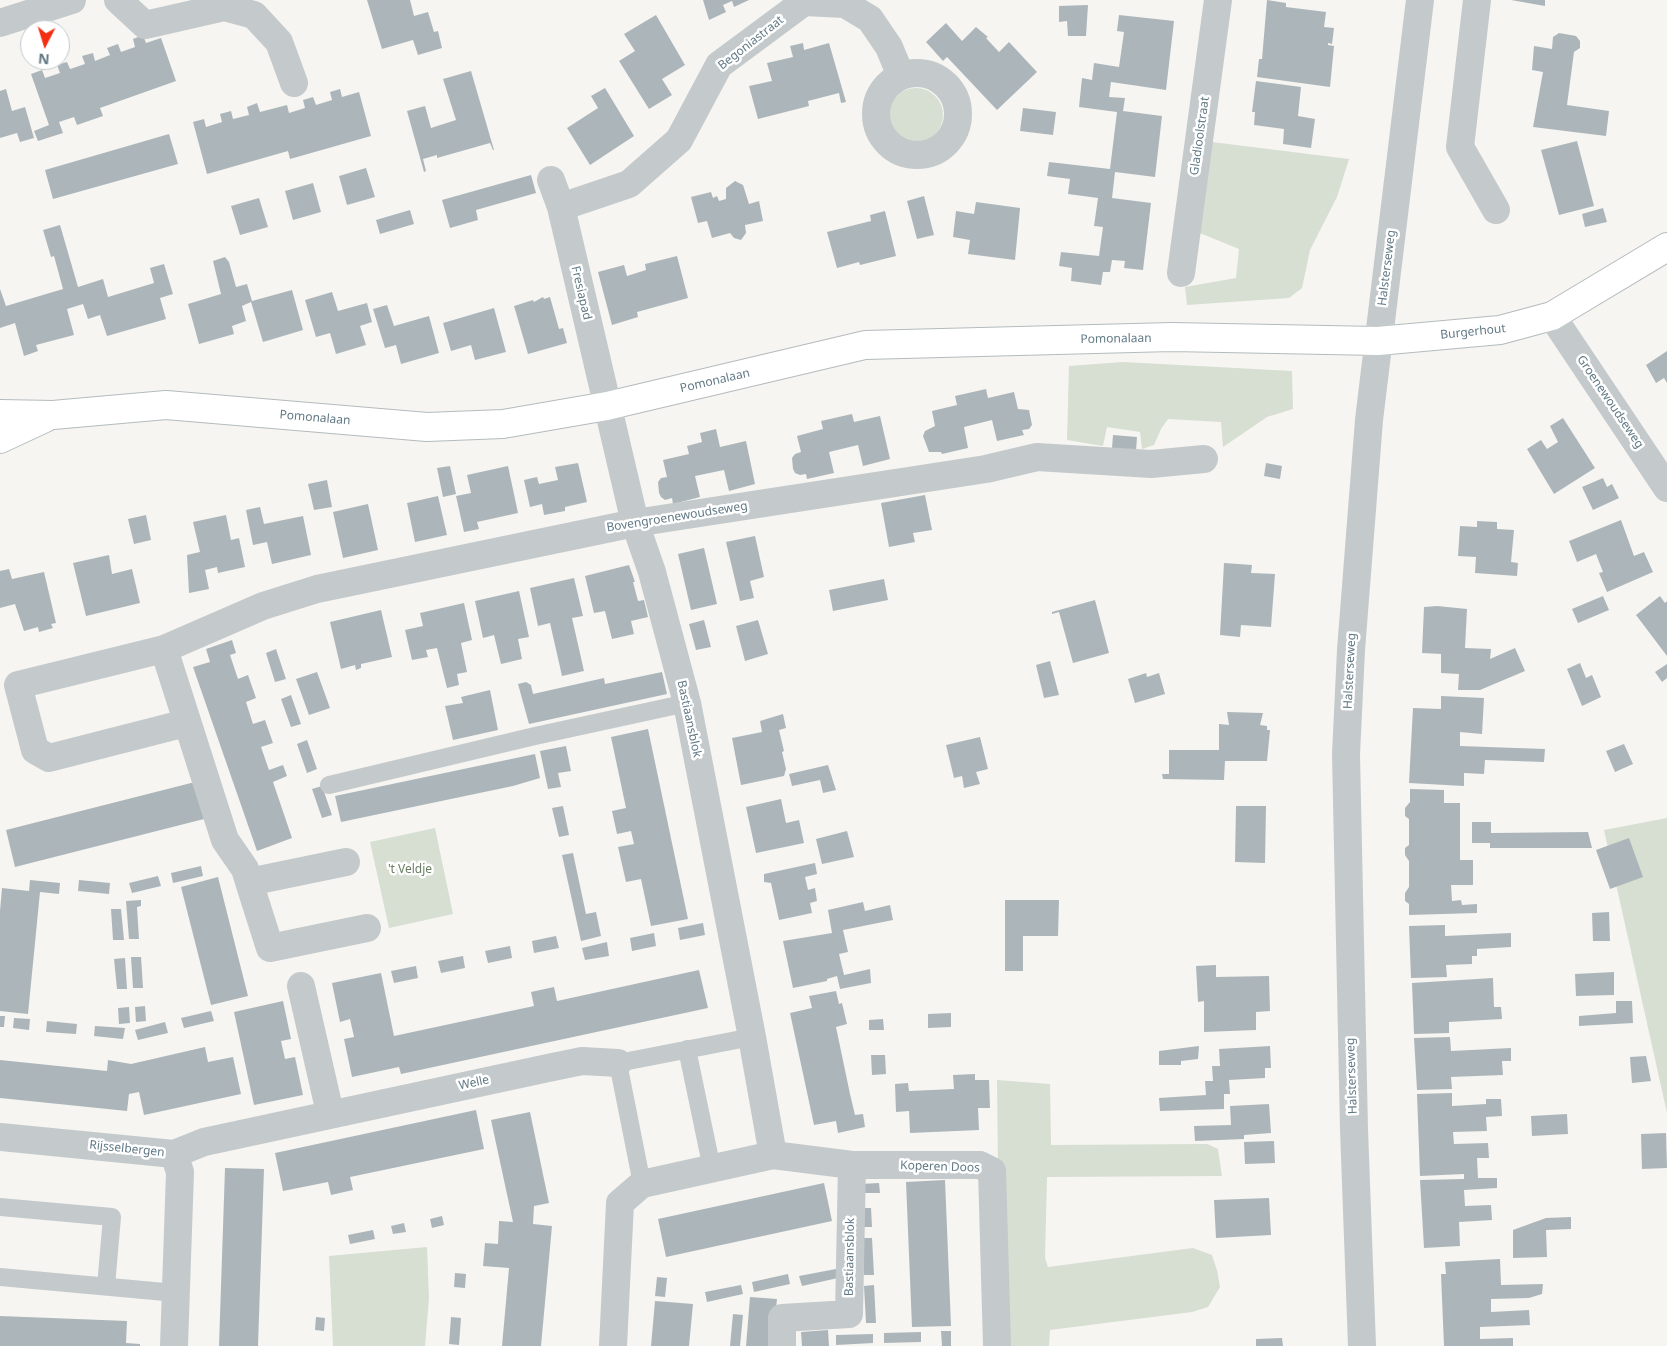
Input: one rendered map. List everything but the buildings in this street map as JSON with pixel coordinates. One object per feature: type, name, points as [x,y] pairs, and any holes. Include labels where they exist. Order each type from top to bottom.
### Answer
[{"type":"street","points":[[0,23],[72,0]]},
{"type":"street","points":[[118,0],[145,25],[224,7],[254,15],[279,42],[294,83]]},
{"type":"street","name":"Gladioolstraat","points":[[1182,273],[1218,0]]},
{"type":"street","name":"Halsterseweg","points":[[1362,1346],[1354,1129],[1346,754],[1351,640],[1369,420],[1420,0]]},
{"type":"street","points":[[1477,0],[1460,147],[1496,210]]},
{"type":"street","name":"Begoniastraat","points":[[561,207],[629,184],[679,140],[719,65],[804,2],[845,4],[870,19],[889,47],[901,76]]},
{"type":"street","name":"Fresiapad","points":[[551,180],[561,207],[607,406]]},
{"type":"street","name":"Burgerhout","points":[[1378,342],[1500,330],[1552,316],[1667,247]]},
{"type":"street","name":"Groenewoudseweg","points":[[1552,316],[1667,488]]},
{"type":"street","name":"Pomonalaan","points":[[0,414],[53,415],[166,405],[427,428],[503,424],[607,406],[864,345],[1172,337],[1378,342]]},
{"type":"street","name":"Bastiaansblok","points":[[607,406],[635,523],[652,572],[687,703],[752,1036],[773,1155]]},
{"type":"street","name":"Pomonalaan","points":[[0,439],[53,415]]},
{"type":"street","name":"Bovengroenewoudseweg","points":[[186,724],[49,758],[35,750],[18,685],[164,649],[263,606],[317,588],[635,523],[986,469],[1037,457],[1151,464],[1204,459]]},
{"type":"street","points":[[164,649],[186,724],[225,840],[245,869],[270,948],[367,928]]},
{"type":"street","points":[[249,882],[346,862]]},
{"type":"street","points":[[301,986],[330,1113]]},
{"type":"street","name":"Welle","points":[[174,1154],[204,1142],[330,1113],[582,1061],[618,1063]]},
{"type":"street","name":"Rijsselbergen","points":[[0,1137],[174,1154],[180,1172],[174,1346]]},
{"type":"street","points":[[614,1346],[620,1203],[642,1184],[773,1155]]},
{"type":"street","name":"Koperen Doos","points":[[773,1155],[852,1165],[980,1165],[992,1171],[997,1346]]},
{"type":"street","name":"Bastiaansblok","points":[[782,1346],[782,1318],[849,1314],[852,1165]]},
{"type":"lane","points":[[329,785],[535,736],[687,703]]},
{"type":"lane","points":[[642,1184],[618,1063],[752,1036]]},
{"type":"lane","points":[[687,1049],[712,1170]]},
{"type":"lane","points":[[0,1207],[112,1217],[106,1286]]},
{"type":"lane","points":[[0,1277],[176,1293]]},
{"type":"green space","points":[[916,88],[926,90],[935,96],[941,105],[943,115],[941,125],[935,134],[926,140],[916,142],[906,140],[897,134],[891,125],[889,115],[891,105],[897,96],[906,90]]},
{"type":"green space","points":[[1212,142],[1349,159],[1337,197],[1310,250],[1302,288],[1289,298],[1187,305],[1185,287],[1236,278],[1239,249],[1195,231]]},
{"type":"green space","points":[[1123,362],[1292,371],[1293,409],[1267,417],[1223,447],[1221,422],[1168,419],[1154,445],[1142,449],[1140,432],[1107,427],[1103,446],[1067,440],[1069,366]]},
{"type":"green space","points":[[1667,818],[1667,1113],[1604,830]]},
{"type":"green space","name":"'t Veldje","points":[[435,828],[453,914],[389,928],[370,842]]},
{"type":"green space","points":[[997,1080],[1050,1084],[1051,1145],[1207,1144],[1218,1149],[1222,1176],[1047,1177],[1045,1258],[1048,1267],[1193,1248],[1212,1255],[1217,1270],[1220,1287],[1208,1307],[1192,1312],[1050,1330],[1049,1346],[1000,1346]]},
{"type":"green space","points":[[427,1247],[429,1298],[425,1346],[333,1346],[329,1256]]}]
